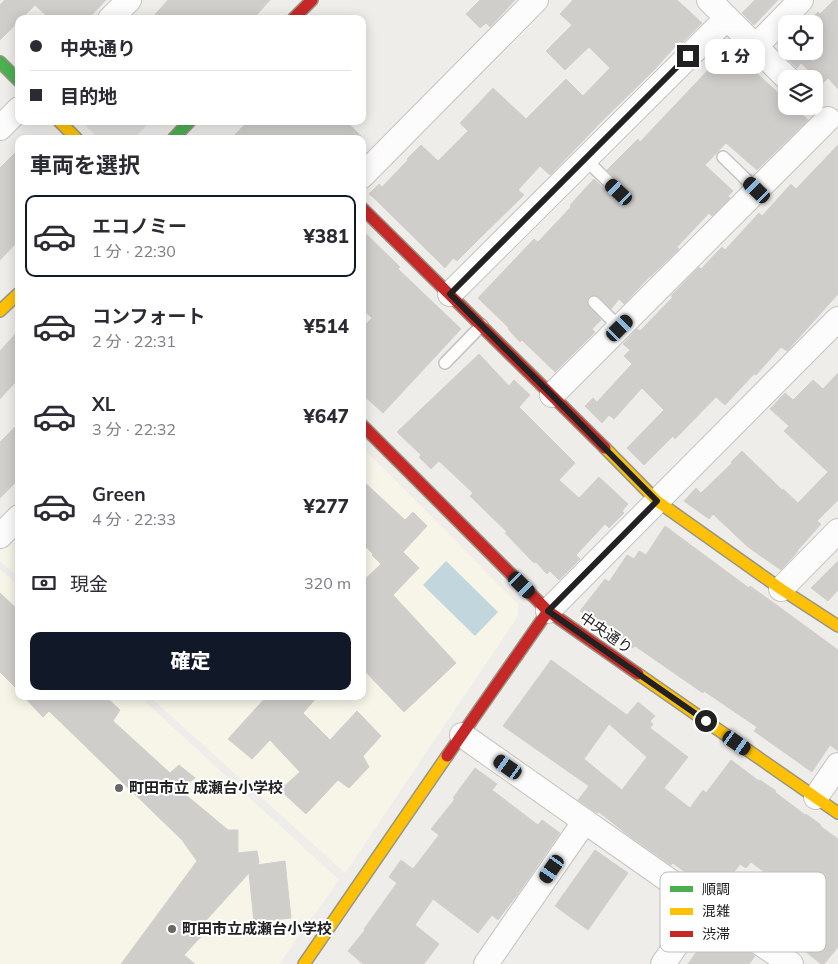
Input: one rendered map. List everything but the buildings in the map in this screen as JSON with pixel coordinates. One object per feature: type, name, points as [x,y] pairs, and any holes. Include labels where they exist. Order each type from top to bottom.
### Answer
[{"type":"street","points":[[114,15],[128,0]]},
{"type":"street","points":[[297,15],[312,0]]},
{"type":"street","points":[[366,172],[536,0]]},
{"type":"street","points":[[709,0],[779,70]]},
{"type":"street","points":[[756,46],[801,0]]},
{"type":"street","points":[[450,294],[727,18]]},
{"type":"street","points":[[0,62],[15,76]]},
{"type":"street","points":[[0,128],[15,113]]},
{"type":"street","points":[[552,395],[757,190],[826,118]]},
{"type":"street","points":[[63,125],[73,135]]},
{"type":"street","points":[[177,135],[186,125]]},
{"type":"street","points":[[366,212],[657,501],[838,626]]},
{"type":"street","points":[[0,311],[15,297]]},
{"type":"street","points":[[304,964],[548,611],[838,319]]},
{"type":"street","name":"中央通り","points":[[366,429],[548,611],[838,813]]},
{"type":"street","points":[[0,536],[15,521]]},
{"type":"street","points":[[782,588],[838,530]]},
{"type":"street","points":[[462,735],[660,874]]},
{"type":"street","points":[[816,797],[838,765]]},
{"type":"street","points":[[486,964],[585,821]]},
{"type":"street","points":[[663,964],[671,952]]},
{"type":"street","points":[[774,952],[792,964]]},
{"type":"lane","points":[[723,157],[757,190]]},
{"type":"lane","points":[[585,159],[619,192]]},
{"type":"lane","points":[[594,302],[620,328]]},
{"type":"lane","points":[[445,363],[482,326]]},
{"type":"shaded area","points":[[147,125],[137,135],[95,135],[86,126]]},
{"type":"shaded area","points":[[366,451],[518,604],[518,616],[345,873],[153,700],[366,700]]},
{"type":"shaded area","points":[[15,536],[15,574],[0,561],[0,550]]},
{"type":"shaded area","points":[[446,561],[498,612],[475,636],[423,585]]},
{"type":"shaded area","name":"町田市立 成瀬台小学校","points":[[0,569],[15,582],[15,700],[143,700],[339,880],[279,964],[0,964]]},
{"type":"traffic: fast","points":[[0,62],[15,77]]},
{"type":"traffic: fast","points":[[177,135],[186,125]]},
{"type":"traffic: slow","points":[[63,125],[73,135]]},
{"type":"traffic: slow","points":[[0,311],[15,297]]},
{"type":"traffic: slow","points":[[605,448],[657,501],[781,589],[838,626]]},
{"type":"traffic: slow","points":[[638,674],[838,813]]},
{"type":"traffic: slow","points":[[304,964],[447,756]]},
{"type":"traffic: jam","points":[[297,15],[312,0]]},
{"type":"traffic: jam","points":[[366,212],[605,448]]},
{"type":"traffic: jam","points":[[366,429],[548,611],[638,674]]},
{"type":"traffic: jam","points":[[447,756],[548,611]]},
{"type":"place","name":"町田市立 成瀬台小学校","points":[[119,788]]},
{"type":"place","name":"町田市立成瀬台小学校","points":[[172,929]]},
{"type":"route","points":[[688,56],[450,294],[657,501],[548,611],[706,721]]}]
